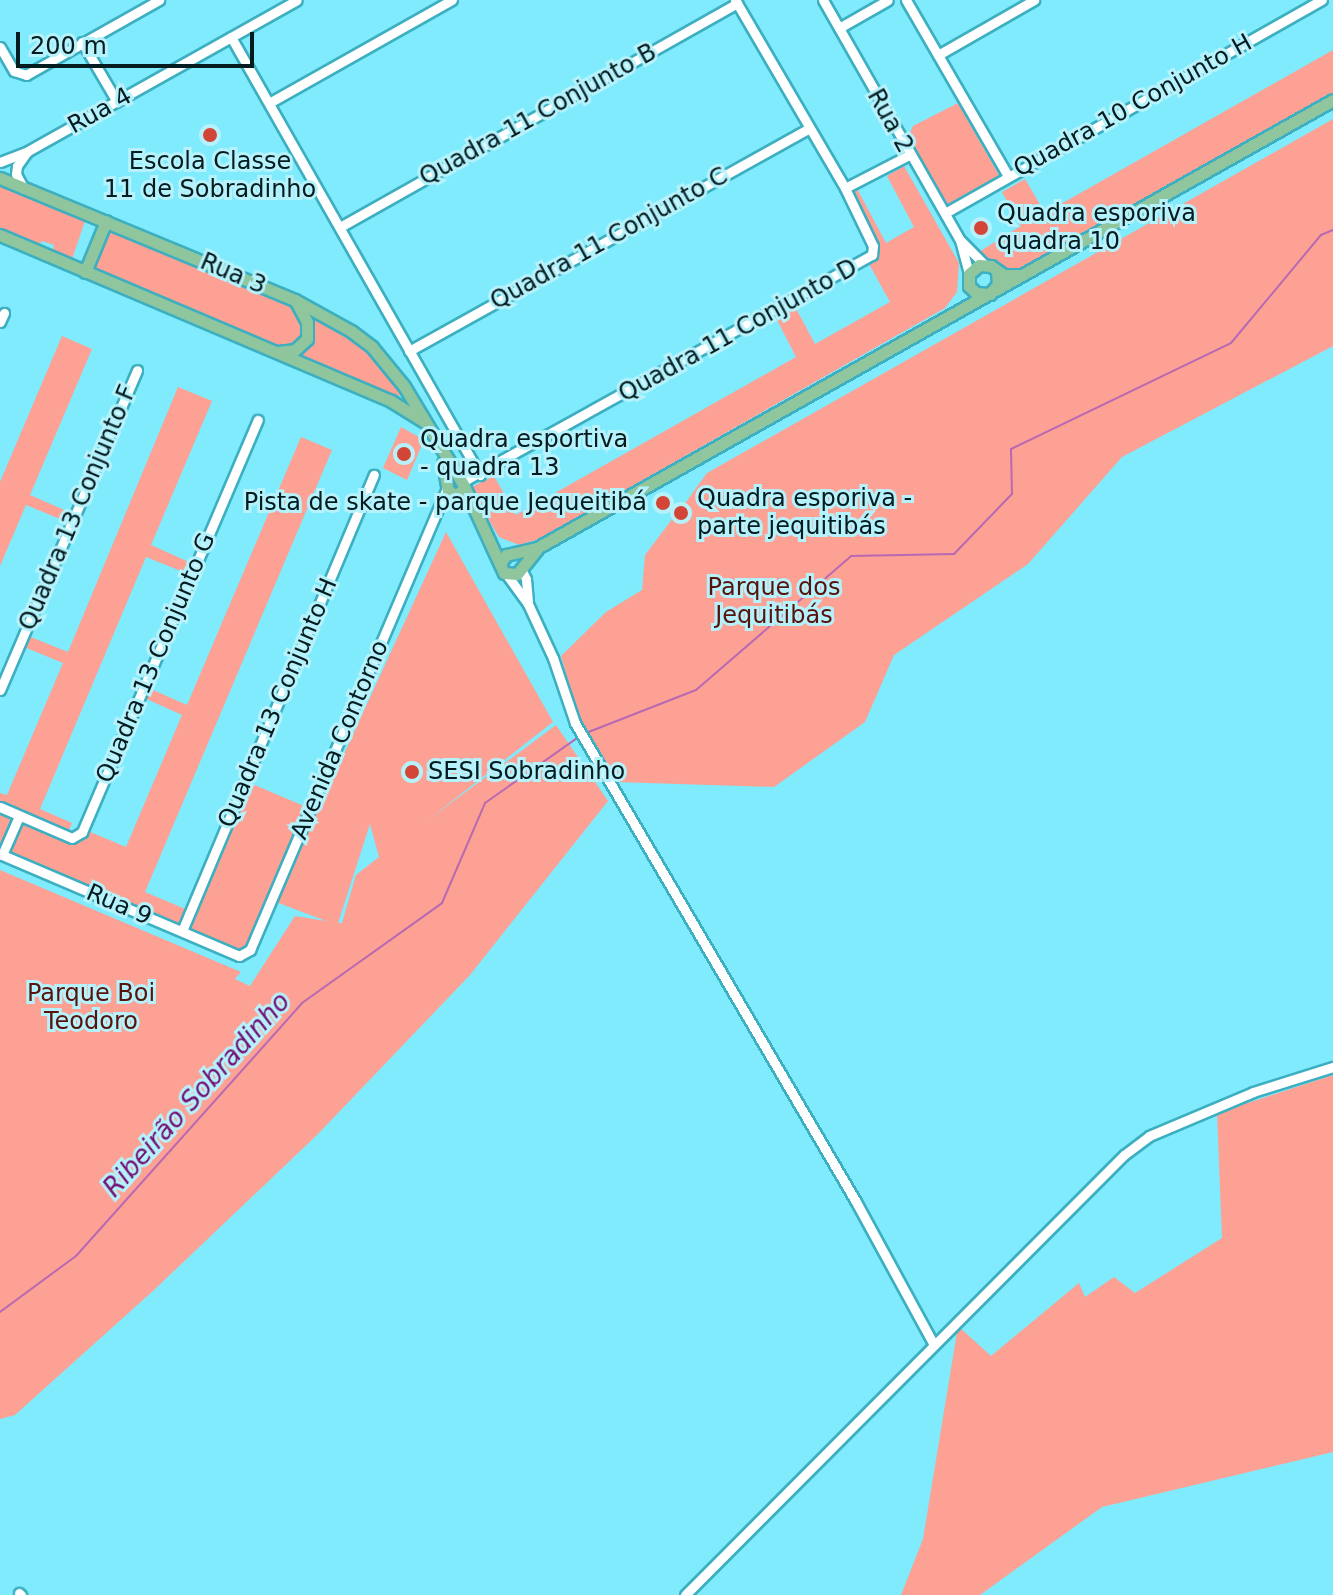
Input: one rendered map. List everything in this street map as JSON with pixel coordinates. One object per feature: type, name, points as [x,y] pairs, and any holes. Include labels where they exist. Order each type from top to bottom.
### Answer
[{"type":"main road","points":[[511,554],[537,548],[1333,100]]},
{"type":"main road","name":"Rua 3","points":[[0,178],[295,300],[351,331],[372,347],[404,386],[437,443],[455,487]]},
{"type":"main road","points":[[85,272],[106,221]]},
{"type":"main road","points":[[0,235],[391,401],[427,424]]},
{"type":"main road","points":[[953,314],[975,267],[984,264],[1004,275],[1025,275]]},
{"type":"main road","points":[[990,294],[998,284],[997,271]]},
{"type":"main road","points":[[969,280],[976,293],[990,294]]},
{"type":"main road","points":[[273,352],[295,350],[307,339],[307,322],[295,300]]},
{"type":"main road","points":[[391,401],[401,394],[404,386]]},
{"type":"main road","points":[[455,487],[483,525],[505,573]]},
{"type":"main road","points":[[492,543],[521,561],[522,568]]},
{"type":"main road","points":[[505,573],[517,574],[537,548]]},
{"type":"main road","points":[[505,573],[511,554]]},
{"type":"street","points":[[0,47],[14,71],[26,75],[140,5],[159,0]]},
{"type":"street","name":"Rua 4","points":[[0,162],[28,151],[297,0]]},
{"type":"street","points":[[269,103],[452,0]]},
{"type":"street","name":"Rua 2","points":[[823,0],[960,240],[984,264]]},
{"type":"street","points":[[839,28],[888,0]]},
{"type":"street","points":[[906,0],[1008,176]]},
{"type":"street","points":[[938,55],[1034,0]]},
{"type":"street","name":"Quadra 10 Conjunto H","points":[[945,213],[1322,0]]},
{"type":"street","points":[[736,2],[845,188],[909,155]]},
{"type":"street","name":"Quadra 11 Conjunto B","points":[[340,227],[736,2]]},
{"type":"street","points":[[231,37],[480,475]]},
{"type":"street","points":[[82,42],[117,102]]},
{"type":"street","name":"Quadra 11 Conjunto C","points":[[409,351],[809,128]]},
{"type":"street","points":[[24,189],[16,174],[17,166],[28,151]]},
{"type":"street","name":"Quadra 11 Conjunto D","points":[[455,487],[869,257],[873,246],[845,188]]},
{"type":"street","name":"Rua 2","points":[[960,240],[969,280]]},
{"type":"street","name":"Quadra 13 Conjunto F","points":[[0,690],[137,370]]},
{"type":"street","name":"Quadra 13 Conjunto G","points":[[19,816],[72,838],[82,832],[258,420]]},
{"type":"street","name":"Quadra 13 Conjunto H","points":[[182,931],[374,475]]},
{"type":"street","name":"Avenida Contorno","points":[[239,956],[250,950],[255,942],[433,517],[455,487]]},
{"type":"street","points":[[522,568],[528,604]]},
{"type":"street","points":[[505,573],[528,604],[553,658],[575,723],[855,1200],[933,1343]]},
{"type":"street","points":[[0,807],[19,816],[1,855]]},
{"type":"street","name":"Rua 9","points":[[1,855],[239,956]]},
{"type":"street","points":[[685,1595],[933,1343],[1099,1179],[1149,1136],[1253,1092],[1333,1067]]},
{"type":"green space","points":[[1333,50],[1333,94],[1025,273],[1014,274],[987,263],[977,253],[1021,226],[1002,192],[1025,179],[1045,213]]},
{"type":"green space","points":[[958,103],[1000,177],[948,208],[907,139],[913,126]]},
{"type":"green space","name":"Parque dos Jequitibás","points":[[1333,119],[1333,346],[1122,457],[1028,564],[894,655],[865,722],[774,787],[616,782],[577,713],[561,656],[606,612],[642,590],[645,555],[673,518],[669,511],[686,502],[707,473]]},
{"type":"green space","points":[[904,166],[959,263],[957,292],[945,308],[539,539],[519,545],[499,537],[470,488],[494,476],[516,515],[796,357],[773,312],[792,301],[815,344],[890,302],[868,262],[873,253],[845,188],[854,183],[886,243],[914,227],[887,176]]},
{"type":"green space","points":[[0,185],[85,221],[72,259],[53,251],[54,245],[42,241],[39,245],[0,228]]},
{"type":"green space","points":[[106,221],[295,300],[372,347],[401,394],[391,401],[85,272]]},
{"type":"green space","points":[[62,336],[92,349],[30,495],[69,512],[65,521],[26,505],[0,566],[0,482]]},
{"type":"green space","points":[[178,387],[212,401],[151,545],[191,563],[186,573],[146,557],[40,809],[72,823],[67,835],[83,829],[126,847],[182,715],[140,696],[144,686],[187,705],[301,437],[332,450],[145,892],[190,911],[245,781],[311,809],[244,954],[0,854],[0,793],[7,795],[63,663],[24,647],[28,636],[68,652]]},
{"type":"green space","name":"Quadra esportiva - quadra 13","points":[[401,427],[424,440],[407,480],[383,468]]},
{"type":"green space","name":"Parque Boi Teodoro","points":[[446,532],[553,722],[428,820],[556,725],[608,801],[470,975],[317,1135],[154,1290],[15,1415],[0,1419],[0,870],[241,972],[235,979],[250,986],[295,916],[326,921],[276,902]],"holes":[[[370,824],[379,857],[356,875],[342,923],[338,923]]]},
{"type":"green space","points":[[1333,1075],[1333,1452],[1102,1507],[980,1595],[901,1595],[923,1539],[958,1326],[991,1356],[1079,1283],[1085,1297],[1114,1277],[1135,1293],[1222,1238],[1217,1113]]},
{"type":"waterway","name":"Ribeirão Sobradinho","points":[[586,733],[696,690],[851,556],[954,554],[1012,494],[1011,449],[1231,343],[1321,235],[1333,230]]},
{"type":"waterway","name":"Ribeirão Sobradinho","points":[[0,1312],[76,1256],[302,1003],[442,903],[485,803],[580,736]]},
{"type":"place","name":"Escola Classe 11 de Sobradinho","points":[[210,135]]},
{"type":"place","name":"Quadra esporiva quadra 10","points":[[981,228]]},
{"type":"place","name":"Quadra esportiva - quadra 13","points":[[404,454]]},
{"type":"place","name":"Pista de skate - parque Jequeitibá","points":[[663,503]]},
{"type":"place","name":"Quadra esporiva - parte jequitibás","points":[[681,513]]},
{"type":"place","name":"SESI Sobradinho","points":[[412,772]]}]
